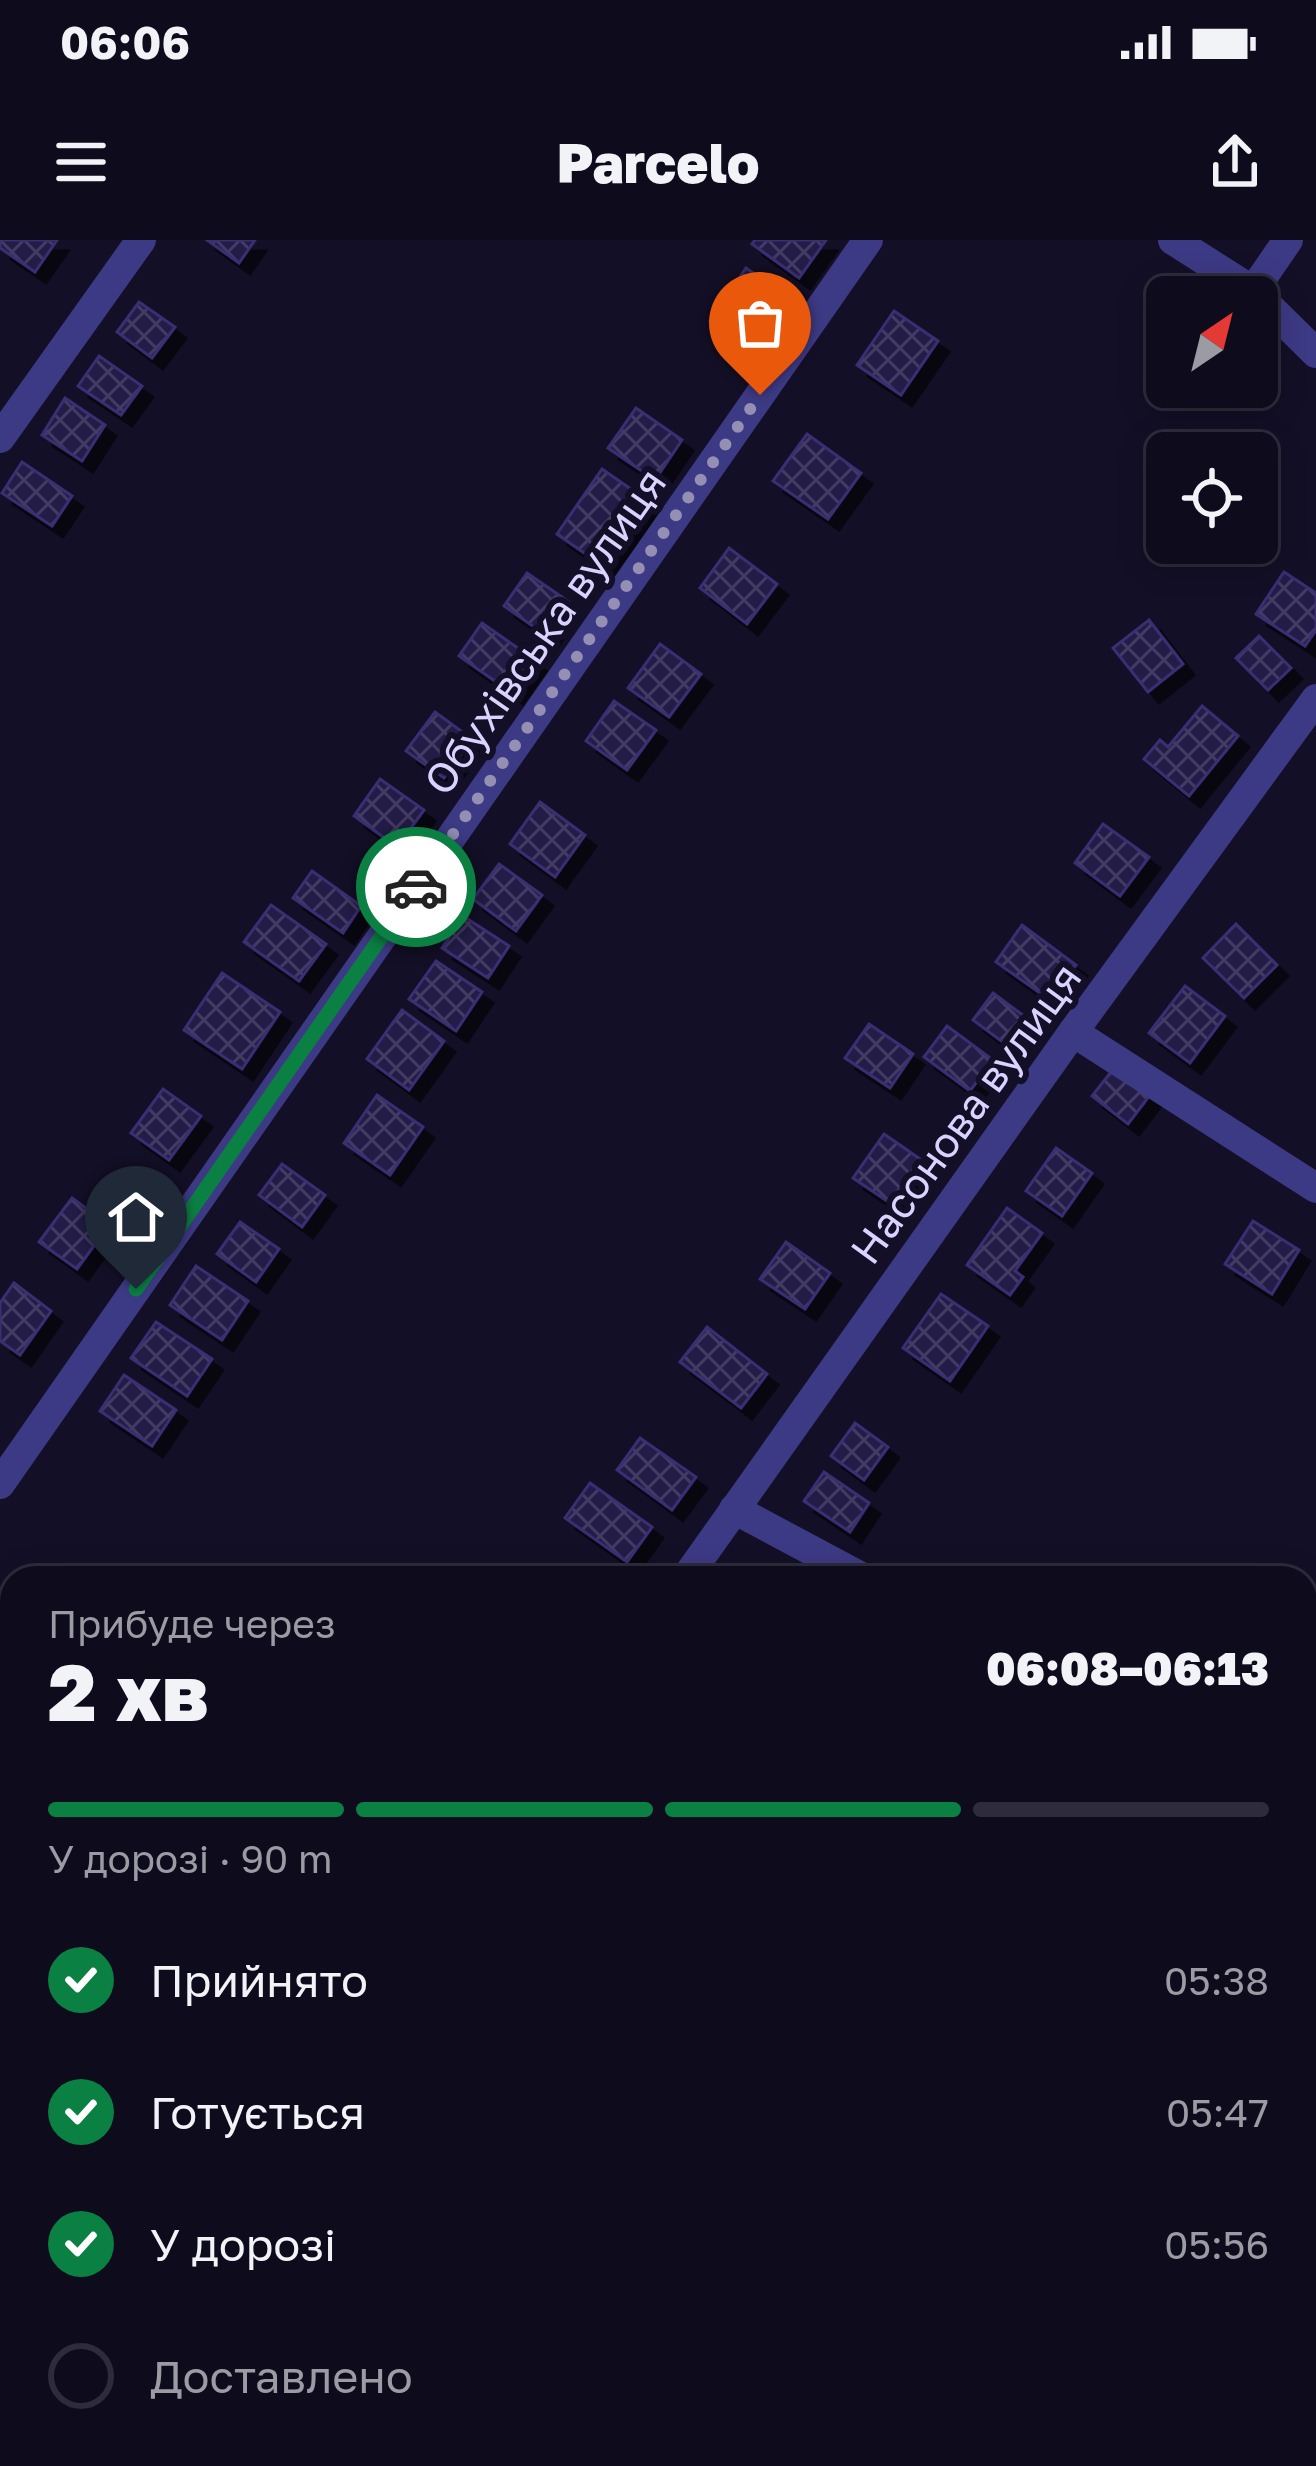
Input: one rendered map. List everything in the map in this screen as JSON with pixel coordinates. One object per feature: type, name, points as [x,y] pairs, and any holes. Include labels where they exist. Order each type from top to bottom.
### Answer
[{"type":"street","points":[[0,438],[141,240]]},
{"type":"street","name":"Обухівська вулиця","points":[[0,1484],[868,240]]},
{"type":"street","points":[[1173,240],[1229,276]]},
{"type":"street","points":[[1263,276],[1288,240]]},
{"type":"street","points":[[1278,316],[1316,353]]},
{"type":"street","name":"Насонова вулиця","points":[[694,1566],[1316,699]]},
{"type":"street","points":[[1073,1032],[1316,1189]]},
{"type":"street","points":[[734,1509],[841,1566]]},
{"type":"building","points":[[0,240],[57,240],[35,272],[0,248]]},
{"type":"building","points":[[207,240],[255,240],[239,263]]},
{"type":"building","points":[[755,240],[826,240],[799,278],[752,244]]},
{"type":"building","points":[[746,268],[789,298],[753,350],[710,321]]},
{"type":"building","points":[[139,302],[175,327],[152,358],[117,332]]},
{"type":"building","points":[[894,311],[938,341],[901,395],[857,365]]},
{"type":"building","points":[[99,356],[142,386],[121,415],[78,386]]},
{"type":"building","points":[[65,398],[105,425],[82,461],[42,435]]},
{"type":"building","points":[[636,408],[682,440],[655,480],[608,448]]},
{"type":"building","points":[[807,434],[861,473],[828,519],[773,481]]},
{"type":"building","points":[[22,462],[72,496],[52,526],[2,493]]},
{"type":"building","points":[[602,469],[648,501],[603,566],[557,534]]},
{"type":"building","points":[[729,548],[777,584],[747,624],[700,588]]},
{"type":"building","points":[[1284,572],[1316,593],[1316,630],[1305,646],[1256,614]]},
{"type":"building","points":[[527,573],[569,602],[547,636],[504,606]]},
{"type":"building","points":[[1149,620],[1183,664],[1148,692],[1113,648]]},
{"type":"building","points":[[482,623],[535,660],[512,693],[459,656]]},
{"type":"building","points":[[1259,636],[1291,668],[1268,690],[1236,658]]},
{"type":"building","points":[[660,644],[701,674],[669,717],[628,688]]},
{"type":"building","points":[[614,701],[656,730],[627,770],[586,741]]},
{"type":"building","points":[[1202,706],[1238,736],[1189,796],[1144,759],[1160,740],[1168,747]]},
{"type":"building","points":[[435,712],[472,739],[444,778],[406,751]]},
{"type":"building","points":[[380,779],[424,810],[397,847],[354,816]]},
{"type":"building","points":[[540,802],[585,835],[555,877],[510,844]]},
{"type":"building","points":[[1103,824],[1149,857],[1120,896],[1075,863]]},
{"type":"building","points":[[499,864],[542,895],[516,931],[473,899]]},
{"type":"building","points":[[312,871],[361,906],[343,933],[293,898]]},
{"type":"building","points":[[271,905],[326,944],[299,981],[244,942]]},
{"type":"building","points":[[463,916],[509,946],[488,978],[442,948]]},
{"type":"building","points":[[1236,924],[1277,965],[1244,998],[1203,958]]},
{"type":"building","points":[[1022,925],[1076,965],[1050,1000],[996,962]]},
{"type":"building","points":[[436,961],[482,992],[456,1031],[409,999]]},
{"type":"building","points":[[222,973],[280,1012],[242,1069],[184,1030]]},
{"type":"building","points":[[1185,986],[1225,1016],[1190,1063],[1149,1033]]},
{"type":"building","points":[[993,993],[1028,1019],[1008,1046],[973,1020]]},
{"type":"building","points":[[402,1010],[444,1041],[409,1090],[367,1059]]},
{"type":"building","points":[[869,1024],[913,1054],[890,1088],[845,1058]]},
{"type":"building","points":[[947,1026],[993,1060],[970,1091],[924,1057]]},
{"type":"building","points":[[1114,1068],[1150,1095],[1128,1124],[1092,1096]]},
{"type":"building","points":[[163,1089],[201,1116],[169,1160],[131,1133]]},
{"type":"building","points":[[377,1095],[423,1127],[390,1175],[344,1143]]},
{"type":"building","points":[[884,1134],[920,1159],[890,1203],[853,1178]]},
{"type":"building","points":[[1056,1148],[1092,1173],[1062,1216],[1026,1191]]},
{"type":"building","points":[[282,1164],[325,1195],[302,1227],[259,1195]]},
{"type":"building","points":[[72,1198],[109,1225],[77,1269],[39,1242]]},
{"type":"building","points":[[1007,1208],[1042,1233],[1015,1271],[1023,1277],[1010,1295],[967,1265]]},
{"type":"building","points":[[1253,1221],[1299,1250],[1272,1294],[1225,1264]]},
{"type":"building","points":[[240,1222],[279,1249],[256,1282],[217,1254]]},
{"type":"building","points":[[786,1242],[830,1273],[805,1309],[760,1279]]},
{"type":"building","points":[[196,1266],[248,1301],[222,1340],[170,1305]]},
{"type":"building","points":[[14,1283],[51,1311],[20,1355],[0,1341],[0,1303]]},
{"type":"building","points":[[941,1294],[988,1326],[950,1381],[903,1348]]},
{"type":"building","points":[[156,1322],[212,1359],[187,1396],[131,1358]]},
{"type":"building","points":[[707,1327],[767,1374],[741,1408],[680,1362]]},
{"type":"building","points":[[124,1375],[176,1410],[152,1446],[100,1411]]},
{"type":"building","points":[[855,1423],[888,1447],[864,1480],[831,1456]]},
{"type":"building","points":[[640,1438],[696,1477],[672,1510],[617,1470]]},
{"type":"building","points":[[824,1472],[869,1503],[850,1532],[804,1501]]},
{"type":"building","points":[[590,1483],[652,1527],[627,1562],[565,1518]]},
{"type":"way so far","points":[[416,887],[760,395]]},
{"type":"route","points":[[136,1289],[416,887]]}]
